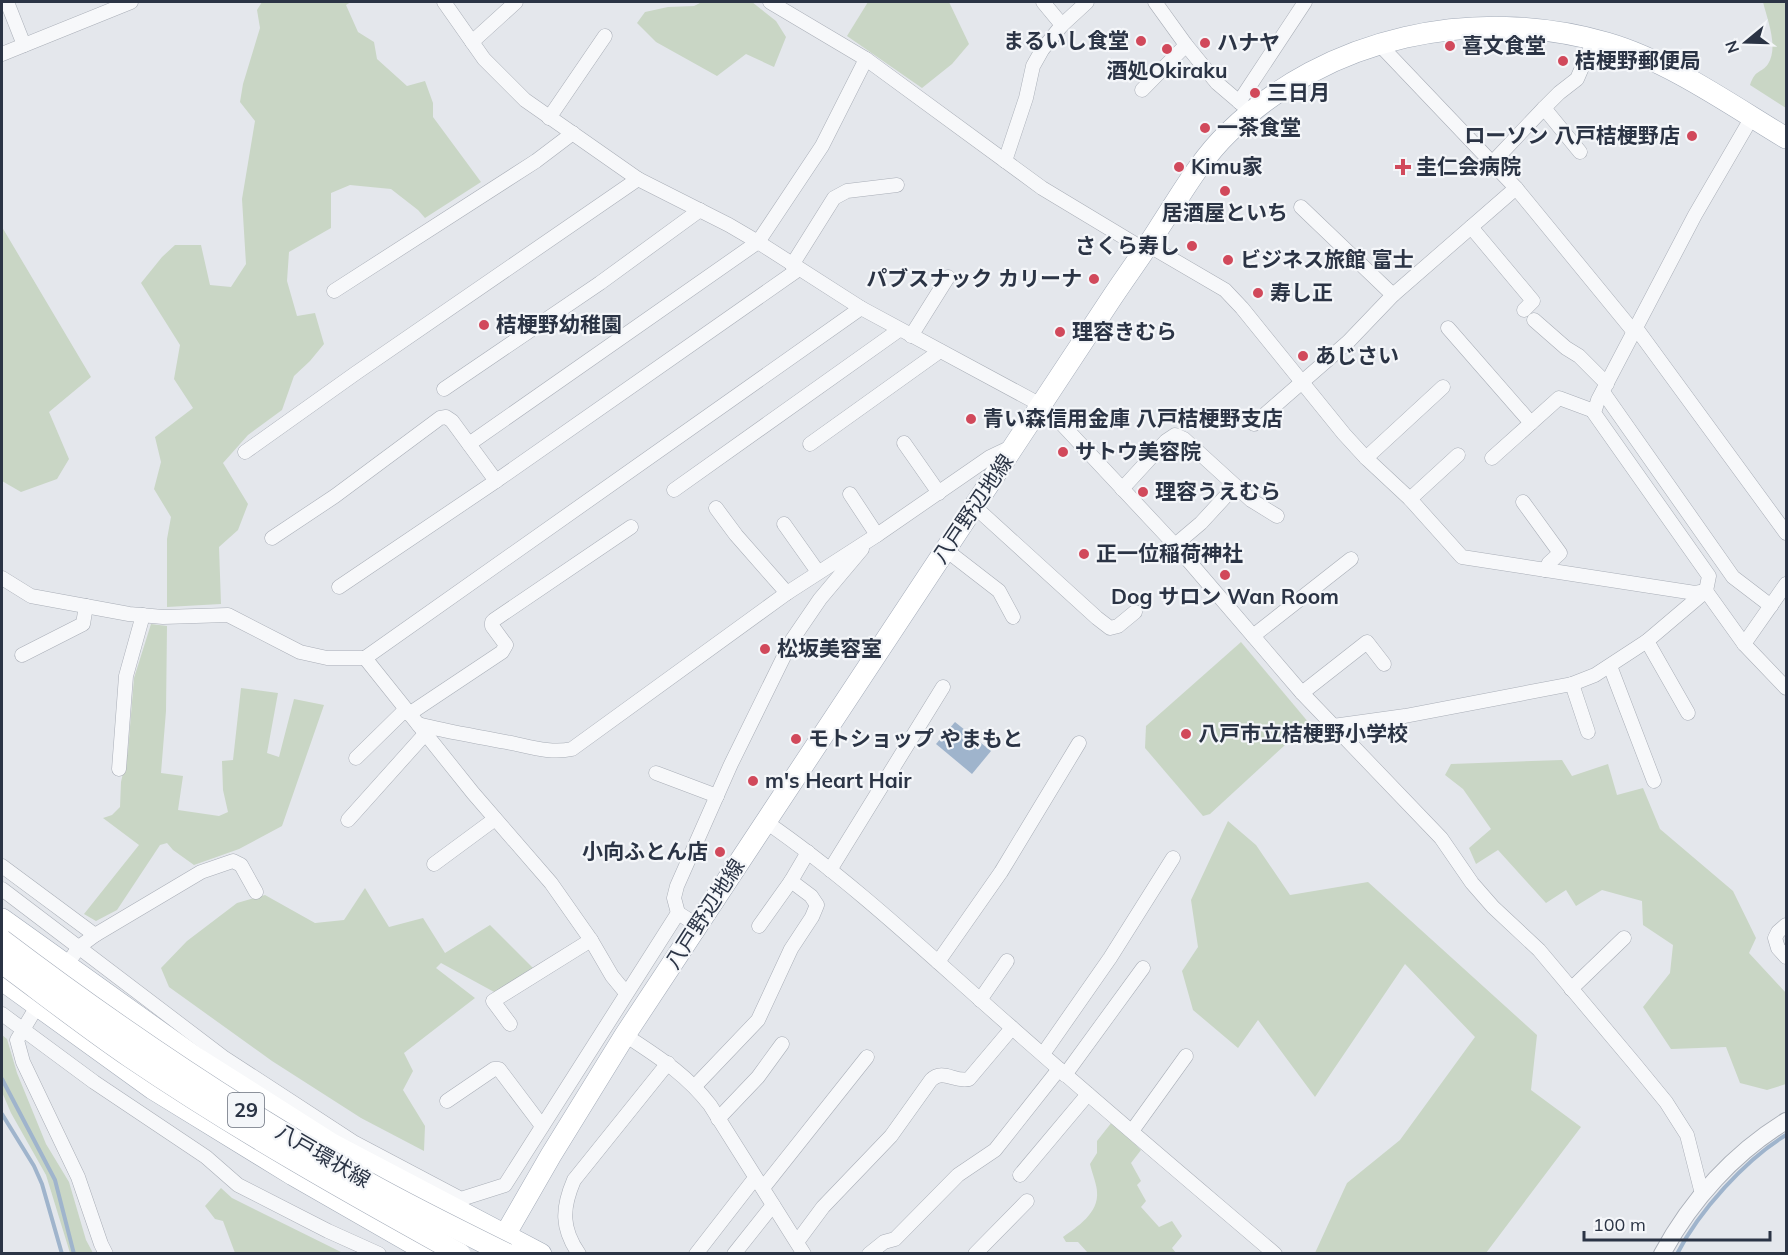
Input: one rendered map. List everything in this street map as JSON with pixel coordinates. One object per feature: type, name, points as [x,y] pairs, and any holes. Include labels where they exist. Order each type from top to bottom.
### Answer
[{"type":"main road","name":"八戸野辺地線","points":[[502,1248],[551,1155],[625,1035],[1189,182],[1245,107],[1323,65],[1379,44],[1415,35],[1486,27],[1555,32],[1607,43],[1662,65],[1786,138]]},
{"type":"main road","name":"29","points":[[2,919],[195,1057],[322,1138],[502,1248],[541,1254]]},
{"type":"main road","name":"八戸環状線","points":[[2,940],[150,1048],[220,1094],[354,1175],[502,1248]]},
{"type":"main road","name":"八戸環状線","points":[[2,963],[129,1056],[223,1118],[348,1192],[460,1254]]},
{"type":"main road","name":"29","points":[[2,980],[153,1089],[293,1175],[431,1254]]},
{"type":"street","points":[[7,2],[24,45]]},
{"type":"street","points":[[2,54],[130,2]]},
{"type":"street","points":[[444,2],[497,74],[525,100],[638,179],[758,242],[861,308],[1041,405],[1175,545],[1302,693],[1441,838],[1472,883],[1493,907],[1539,950],[1672,1110],[1687,1135],[1702,1194]]},
{"type":"street","points":[[472,42],[516,2]]},
{"type":"street","points":[[770,2],[866,59],[1042,189],[1225,290],[1366,458],[1410,499],[1462,557],[1695,593],[1706,591]]},
{"type":"street","points":[[1043,2],[1062,25]]},
{"type":"street","points":[[1005,161],[1026,98],[1033,66],[1042,50],[1062,25],[1087,2]]},
{"type":"street","points":[[1160,3],[1186,45],[1217,83],[1245,107],[1305,2]]},
{"type":"street","points":[[549,118],[605,36]]},
{"type":"street","points":[[1493,162],[1559,93],[1577,79],[1594,40]]},
{"type":"street","points":[[1379,44],[1493,162],[1635,330],[1786,533]]},
{"type":"street","points":[[1142,90],[1186,45]]},
{"type":"street","points":[[469,444],[758,242],[822,146],[866,59]]},
{"type":"street","points":[[1544,108],[1580,152]]},
{"type":"street","points":[[1594,411],[1695,215],[1752,117]]},
{"type":"street","points":[[334,291],[536,161],[573,133]]},
{"type":"street","points":[[245,452],[638,179]]},
{"type":"street","points":[[339,587],[496,481],[795,267],[834,198],[847,191],[897,185]]},
{"type":"street","points":[[1254,424],[1348,342],[1393,295],[1516,188]]},
{"type":"street","points":[[1301,207],[1393,295]]},
{"type":"street","points":[[444,388],[600,283],[700,210]]},
{"type":"street","points":[[1471,227],[1533,301],[1524,310]]},
{"type":"street","points":[[674,490],[905,333],[948,277]]},
{"type":"street","points":[[2,578],[31,596],[86,606],[163,617],[228,615],[300,652],[327,658],[365,658],[861,308]]},
{"type":"street","points":[[1534,320],[1566,348],[1579,356],[1605,388],[1733,577],[1771,606]]},
{"type":"street","points":[[1448,328],[1531,423]]},
{"type":"street","points":[[810,444],[940,351]]},
{"type":"street","points":[[1366,458],[1443,387]]},
{"type":"street","points":[[1333,726],[1405,717],[1572,684],[1611,666],[1647,641],[1706,591],[1709,576],[1594,411],[1559,398],[1492,458]]},
{"type":"street","points":[[272,538],[335,496],[440,418],[446,417],[496,481]]},
{"type":"street","points":[[1122,489],[1166,441],[1175,435],[1184,439],[1251,500],[1277,516]]},
{"type":"street","points":[[904,443],[939,494]]},
{"type":"street","points":[[414,721],[453,734],[533,748],[563,751],[572,749],[818,572],[939,494],[990,457],[1015,446]]},
{"type":"street","points":[[1410,499],[1458,455]]},
{"type":"street","points":[[1175,545],[1201,523],[1235,486]]},
{"type":"street","points":[[850,494],[873,538]]},
{"type":"street","points":[[1523,502],[1560,553],[1545,570]]},
{"type":"street","points":[[975,507],[1110,628],[1118,626],[1135,612]]},
{"type":"street","points":[[716,508],[736,535],[788,593]]},
{"type":"street","points":[[784,524],[818,572]]},
{"type":"street","points":[[356,758],[414,721],[502,652],[506,645],[492,626],[494,620],[631,527]]},
{"type":"street","points":[[697,925],[678,913],[674,898],[677,886],[717,796],[792,640],[820,599],[873,538]]},
{"type":"street","points":[[946,550],[999,591],[1013,617]]},
{"type":"street","points":[[1253,636],[1351,559]]},
{"type":"street","points":[[1744,644],[1786,584]]},
{"type":"street","points":[[1706,591],[1744,644],[1786,688]]},
{"type":"street","points":[[22,655],[83,624],[86,606]]},
{"type":"street","points":[[119,770],[126,676],[142,615]]},
{"type":"street","points":[[1647,641],[1688,713]]},
{"type":"street","points":[[1302,693],[1367,642],[1384,664]]},
{"type":"street","points":[[365,658],[495,819],[551,883],[626,993]]},
{"type":"street","points":[[1611,666],[1654,781]]},
{"type":"street","points":[[1572,684],[1588,732]]},
{"type":"street","points":[[830,870],[943,687]]},
{"type":"street","points":[[348,820],[414,721]]},
{"type":"street","points":[[938,962],[1001,872],[1078,743]]},
{"type":"street","points":[[656,773],[717,796]]},
{"type":"street","points":[[434,864],[495,819]]},
{"type":"street","points":[[766,822],[830,870],[1275,1254]]},
{"type":"street","points":[[759,926],[791,881],[808,852]]},
{"type":"street","points":[[1043,1054],[1110,958],[1173,858]]},
{"type":"street","points":[[68,963],[80,947],[95,935],[201,872],[233,861],[241,865],[256,892]]},
{"type":"street","points":[[2,866],[95,935]]},
{"type":"street","points":[[695,1086],[758,1020],[791,949],[812,917],[817,905],[811,896],[791,881]]},
{"type":"street","points":[[2,889],[223,1057],[356,1143],[461,1199],[506,1185],[678,913]]},
{"type":"street","points":[[1786,925],[1775,938],[1778,948],[1786,957]]},
{"type":"street","points":[[1571,989],[1624,938]]},
{"type":"street","points":[[510,1024],[493,1001],[591,940]]},
{"type":"street","points":[[980,1000],[1006,961]]},
{"type":"street","points":[[869,1254],[884,1242],[895,1239],[958,1175],[995,1150],[1062,1072],[1143,968]]},
{"type":"street","points":[[33,1013],[17,1041],[22,1062],[78,1177],[106,1254]]},
{"type":"street","points":[[2,1014],[94,1082],[206,1157],[238,1185],[328,1232],[378,1254]]},
{"type":"street","points":[[625,1035],[668,1063],[695,1086],[801,1248],[823,1207],[891,1136],[931,1080],[936,1075],[942,1074],[964,1080],[969,1079],[1012,1028]]},
{"type":"street","points":[[718,1119],[758,1077],[782,1044]]},
{"type":"street","points":[[1132,1131],[1186,1056]]},
{"type":"street","points":[[696,1254],[867,1057]]},
{"type":"street","points":[[579,1254],[568,1233],[564,1214],[567,1197],[574,1180],[668,1063]]},
{"type":"street","points":[[447,1101],[494,1069],[499,1070],[542,1126]]},
{"type":"street","points":[[1020,1175],[1088,1094]]},
{"type":"street","points":[[1662,1254],[1676,1228],[1702,1194],[1748,1148],[1786,1121]]},
{"type":"street","points":[[975,1254],[1027,1201]]},
{"type":"street","points":[[734,1254],[773,1205]]},
{"type":"green space","points":[[262,2],[351,2],[346,5],[358,32],[374,42],[377,59],[407,86],[425,81],[433,103],[433,117],[481,182],[425,218],[391,189],[350,185],[331,193],[331,228],[289,252],[287,281],[297,316],[315,313],[324,344],[294,376],[282,410],[248,435],[223,463],[248,504],[238,530],[219,547],[221,604],[167,607],[167,539],[171,517],[154,489],[161,462],[155,437],[193,408],[174,379],[180,345],[141,283],[175,245],[201,245],[210,285],[231,287],[246,264],[242,199],[255,121],[240,102],[243,84],[260,28],[257,10]]},
{"type":"green space","points":[[702,2],[752,2],[776,21],[786,37],[774,67],[746,54],[717,76],[656,42],[637,23],[645,12],[668,7],[694,6]]},
{"type":"green space","points":[[868,2],[949,2],[969,44],[952,64],[922,88],[847,36]]},
{"type":"green space","points":[[1763,2],[1786,2],[1786,108],[1750,85],[1754,76],[1768,64],[1771,57],[1771,33]]},
{"type":"green space","points":[[2,227],[91,377],[49,412],[69,459],[57,479],[21,492],[2,481]]},
{"type":"green space","points":[[151,624],[167,626],[166,711],[161,773],[183,776],[178,810],[219,816],[228,812],[223,790],[222,761],[233,760],[241,688],[278,693],[267,753],[279,757],[294,699],[324,705],[282,826],[239,849],[194,865],[167,843],[160,845],[117,910],[96,921],[84,914],[139,845],[103,818],[112,815],[120,807],[121,782],[128,751],[134,678]]},
{"type":"green space","points":[[1241,642],[1309,723],[1210,814],[1203,816],[1145,748],[1146,726]]},
{"type":"green space","points":[[1562,760],[1572,776],[1608,764],[1617,795],[1643,788],[1660,829],[1733,891],[1756,938],[1749,953],[1786,993],[1786,1084],[1767,1090],[1740,1083],[1726,1047],[1671,1049],[1643,1007],[1670,973],[1673,945],[1643,925],[1642,901],[1602,890],[1576,906],[1566,890],[1546,903],[1498,850],[1476,864],[1469,848],[1491,829],[1463,789],[1445,775],[1451,764]]},
{"type":"green space","points":[[1228,821],[1256,845],[1290,895],[1368,882],[1537,1035],[1531,1090],[1581,1127],[1486,1253],[1315,1253],[1347,1183],[1400,1140],[1475,1037],[1405,964],[1315,1097],[1258,1020],[1238,1048],[1193,1010],[1182,971],[1198,947],[1191,900]]},
{"type":"green space","points":[[365,888],[389,927],[423,918],[445,953],[490,925],[535,970],[496,993],[441,963],[436,968],[475,998],[404,1053],[413,1071],[403,1090],[425,1126],[424,1151],[361,1118],[272,1061],[169,987],[161,968],[187,941],[237,903],[265,895],[315,923],[344,920]]},
{"type":"green space","points":[[2,1035],[7,1039],[17,1073],[46,1144],[69,1182],[86,1240],[93,1253],[70,1253],[46,1175],[11,1113],[2,1092]]},
{"type":"green space","points":[[1112,1122],[1141,1150],[1131,1163],[1141,1181],[1137,1185],[1146,1201],[1141,1207],[1159,1227],[1172,1221],[1182,1236],[1172,1248],[1176,1253],[1088,1253],[1078,1242],[1066,1242],[1063,1237],[1086,1219],[1097,1200],[1097,1189],[1090,1164],[1097,1153],[1097,1141]]},
{"type":"green space","points":[[221,1188],[232,1198],[343,1253],[235,1253],[223,1221],[215,1219],[205,1206]]},
{"type":"water","points":[[955,722],[991,751],[972,774],[936,744]]},
{"type":"waterway","points":[[2,1079],[55,1180],[74,1254]]},
{"type":"waterway","points":[[2,1114],[34,1166],[42,1184],[62,1254]]},
{"type":"waterway","points":[[1677,1254],[1698,1221],[1725,1187],[1755,1158],[1786,1135]]},
{"type":"place","name":"まるいし食堂","points":[[1141,41]]},
{"type":"place","name":"ハナヤ","points":[[1205,43]]},
{"type":"place","name":"喜文食堂","points":[[1450,46]]},
{"type":"place","name":"酒処Okiraku","points":[[1167,49]]},
{"type":"place","name":"桔梗野郵便局","points":[[1563,61]]},
{"type":"place","name":"三日月","points":[[1255,93]]},
{"type":"place","name":"一茶食堂","points":[[1205,128]]},
{"type":"place","name":"ローソン 八戸桔梗野店","points":[[1692,136]]},
{"type":"place","name":"Kimu家","points":[[1179,167]]},
{"type":"place","name":"圭仁会病院","points":[[1403,167]]},
{"type":"place","name":"居酒屋といち","points":[[1225,191]]},
{"type":"place","name":"さくら寿し","points":[[1192,246]]},
{"type":"place","name":"ビジネス旅館 富士","points":[[1228,260]]},
{"type":"place","name":"パブスナック カリーナ","points":[[1094,279]]},
{"type":"place","name":"寿し正","points":[[1258,293]]},
{"type":"place","name":"桔梗野幼稚園","points":[[484,325]]},
{"type":"place","name":"理容きむら","points":[[1060,332]]},
{"type":"place","name":"あじさい","points":[[1303,356]]},
{"type":"place","name":"青い森信用金庫 八戸桔梗野支店","points":[[971,419]]},
{"type":"place","name":"サトウ美容院","points":[[1063,452]]},
{"type":"place","name":"理容うえむら","points":[[1143,492]]},
{"type":"place","name":"正一位稲荷神社","points":[[1084,554]]},
{"type":"place","name":"Dog サロン Wan Room","points":[[1225,575]]},
{"type":"place","name":"松坂美容室","points":[[765,649]]},
{"type":"place","name":"八戸市立桔梗野小学校","points":[[1186,734]]},
{"type":"place","name":"モトショップ やまもと","points":[[796,739]]},
{"type":"place","name":"m's Heart Hair","points":[[753,781]]},
{"type":"place","name":"小向ふとん店","points":[[720,852]]}]
